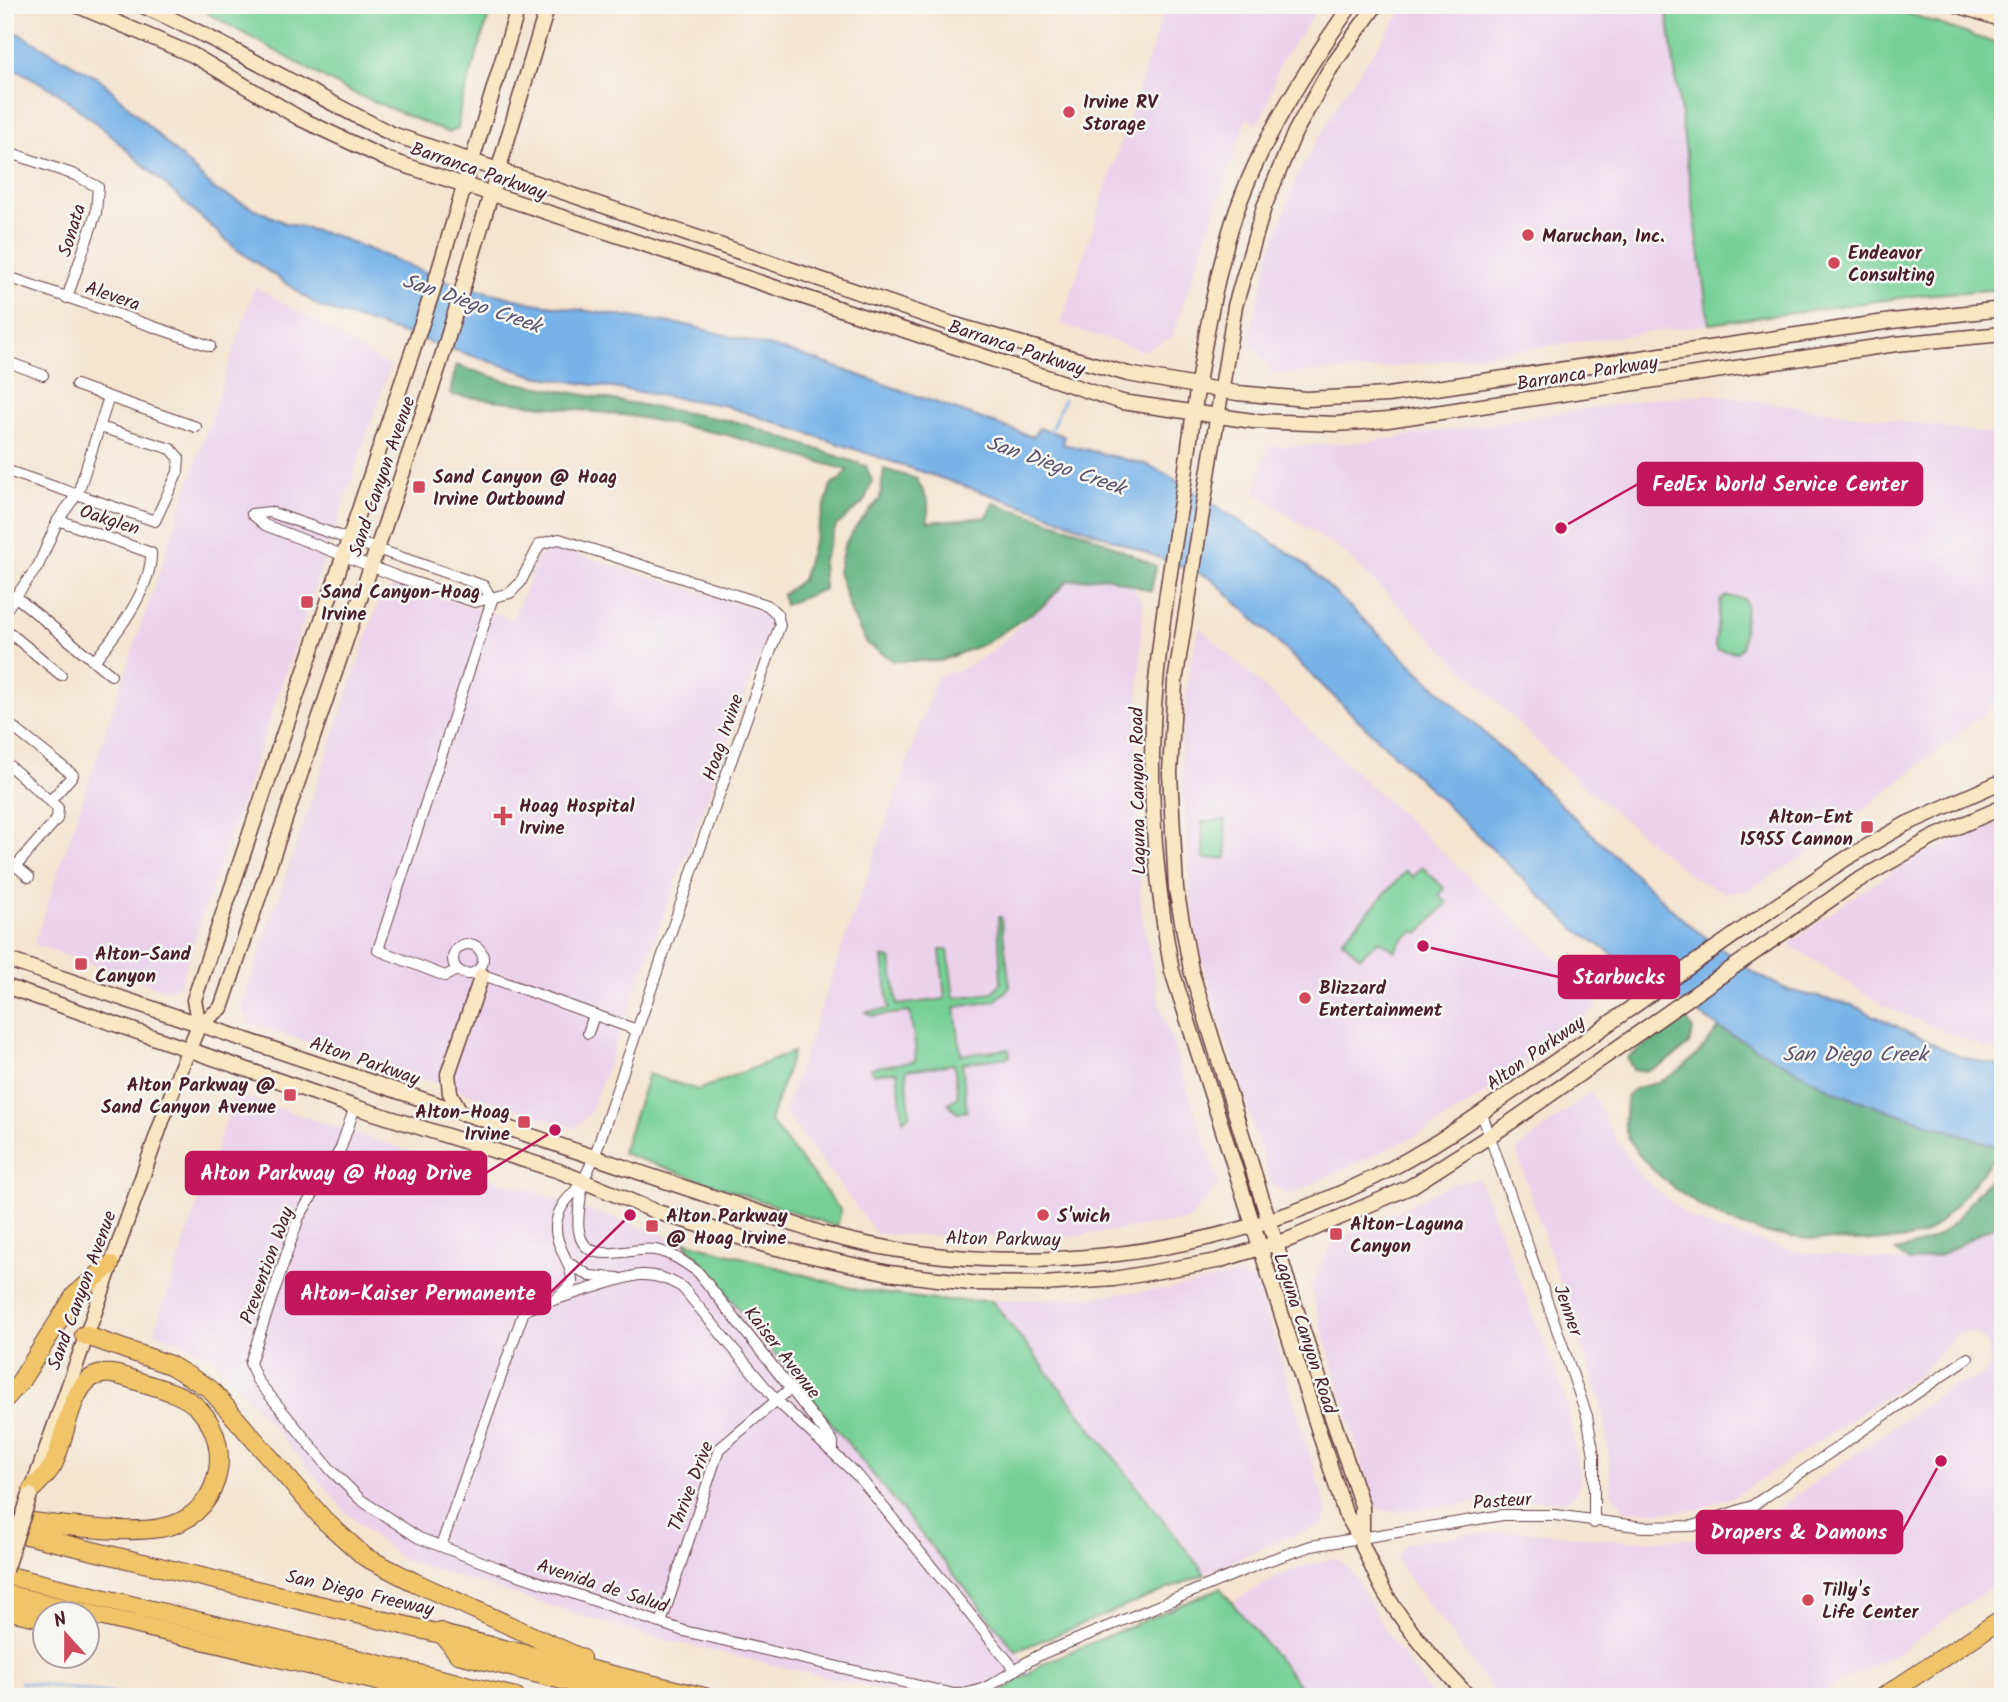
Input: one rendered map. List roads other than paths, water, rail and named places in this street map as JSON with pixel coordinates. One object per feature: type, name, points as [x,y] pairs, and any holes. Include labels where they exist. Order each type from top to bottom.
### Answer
[{"type":"highway","points":[[5,1399],[20,1382],[75,1296],[110,1265]]},
{"type":"highway","points":[[84,1335],[170,1365],[210,1389],[325,1521],[365,1556],[414,1583],[615,1674]]},
{"type":"highway","points":[[5,1519],[143,1530],[172,1525],[197,1511],[212,1492],[219,1468],[216,1438],[211,1425],[189,1400],[122,1376],[94,1376],[86,1381],[74,1405],[52,1466],[31,1492]]},
{"type":"highway","name":"San Diego Freeway","points":[[5,1530],[705,1697]]},
{"type":"highway","points":[[5,1572],[516,1697]]},
{"type":"highway","points":[[5,1594],[445,1697]]},
{"type":"highway","points":[[5,1611],[32,1616]]},
{"type":"highway","points":[[1883,1697],[2003,1618]]},
{"type":"highway","points":[[102,1619],[113,1619]]},
{"type":"highway","points":[[1883,1697],[2003,1625]]},
{"type":"highway","points":[[441,1632],[458,1654],[630,1697]]},
{"type":"main road","name":"Barranca Parkway","points":[[76,5],[193,55],[302,119],[386,159],[489,195],[811,297],[1122,402],[1217,418],[1336,424],[1388,420],[1896,344],[2003,334]]},
{"type":"main road","name":"Barranca Parkway","points":[[141,5],[206,34],[309,93],[392,134],[952,324],[1128,374],[1197,388],[1306,399],[1388,395],[1930,315],[2003,309]]},
{"type":"main road","name":"Sand Canyon Avenue","points":[[199,1025],[194,1000],[412,351],[473,162],[519,5]]},
{"type":"main road","name":"Sand Canyon Avenue","points":[[5,1572],[84,1335],[189,1049],[199,1025],[221,1009],[330,695],[440,363],[548,5]]},
{"type":"main road","name":"Laguna Canyon Road","points":[[1351,5],[1326,41],[1279,122],[1254,173],[1229,237],[1193,413],[1153,724],[1158,890],[1172,971],[1345,1513],[1362,1538],[1387,1597],[1425,1647],[1469,1697]]},
{"type":"main road","name":"Laguna Canyon Road","points":[[1362,1538],[1362,1506],[1275,1243],[1191,971],[1175,889],[1170,760],[1175,682],[1235,306],[1268,197],[1295,132],[1330,69],[1376,5]]},
{"type":"main road","points":[[1957,5],[2003,20]]},
{"type":"main road","name":"Alton Parkway","points":[[5,959],[827,1235],[905,1251],[961,1258],[1027,1260],[1110,1255],[1187,1242],[1251,1225],[1374,1178],[1482,1114],[1729,939],[1885,835],[2003,781]]},
{"type":"main road","points":[[5,986],[355,1107],[559,1171],[657,1212],[772,1247],[915,1278],[991,1284],[1101,1281],[1191,1266],[1259,1248],[1332,1223],[1393,1195],[1490,1136],[1889,861],[2003,807]]},
{"type":"main road","points":[[461,1113],[450,1093],[448,1074],[479,974]]},
{"type":"street","name":"Sonata","points":[[5,151],[75,175],[98,187],[96,213],[67,298]]},
{"type":"street","name":"Alevera","points":[[5,276],[210,346]]},
{"type":"street","points":[[6,364],[43,375]]},
{"type":"street","points":[[76,384],[196,427]]},
{"type":"street","name":"Oakglen","points":[[5,611],[38,566],[58,520],[78,493],[109,397]]},
{"type":"street","name":"Oakglen","points":[[5,470],[155,521],[178,472],[179,458],[171,449],[100,427]]},
{"type":"street","points":[[457,970],[445,976],[378,950],[492,600],[484,586],[376,550],[346,547],[265,525],[252,514],[270,512],[346,547],[371,565],[475,602],[492,600]]},
{"type":"street","name":"Oakglen","points":[[58,520],[151,553],[130,614],[94,661]]},
{"type":"street","name":"Hoag Irvine","points":[[492,600],[510,593],[520,583],[540,544],[559,539],[767,605],[779,618],[780,625],[593,1158],[582,1181]]},
{"type":"street","points":[[15,596],[111,675]]},
{"type":"street","points":[[5,629],[61,676]]},
{"type":"street","points":[[5,721],[73,775],[52,799]]},
{"type":"street","points":[[5,762],[52,799],[58,808],[57,819],[16,866]]},
{"type":"street","points":[[5,858],[29,877]]},
{"type":"street","points":[[479,974],[483,954],[477,946],[467,943],[454,951],[452,961],[457,970],[466,974],[479,974],[637,1030]]},
{"type":"street","points":[[588,1033],[594,1015]]},
{"type":"street","name":"Prevention Way","points":[[250,1363],[299,1216],[341,1150],[355,1107]]},
{"type":"street","name":"Jenner","points":[[1482,1114],[1587,1416],[1594,1455],[1594,1523]]},
{"type":"street","points":[[557,1298],[572,1283],[573,1272],[558,1246],[557,1218],[563,1202],[582,1181]]},
{"type":"street","name":"Kaiser Avenue","points":[[582,1181],[578,1222],[579,1234],[585,1244],[605,1254],[650,1249],[677,1257],[698,1272],[833,1443],[833,1451]]},
{"type":"street","name":"Kaiser Avenue","points":[[567,1262],[590,1276],[625,1278],[649,1275],[671,1280],[682,1287],[776,1400],[825,1449],[833,1451],[860,1478],[1015,1670]]},
{"type":"street","name":"Kaiser Avenue","points":[[441,1546],[521,1315],[530,1307],[593,1290],[625,1278]]},
{"type":"street","name":"Pasteur","points":[[1015,1670],[1044,1653],[1264,1562],[1311,1546],[1503,1515],[1555,1515],[1594,1523],[1668,1528],[1693,1526],[1752,1506],[1968,1358]]},
{"type":"street","name":"Avenida de Salud","points":[[250,1363],[257,1380],[330,1469],[361,1500],[400,1527],[441,1546],[661,1623],[819,1664],[954,1694],[990,1688],[1015,1670]]},
{"type":"street","name":"Thrive Drive","points":[[661,1623],[719,1449],[790,1389]]},
{"type":"water","name":"San Diego Creek","points":[[5,26],[101,80],[215,190],[285,223],[336,236],[454,284],[533,303],[691,326],[805,356],[1033,437],[1039,428],[1064,436],[1063,444],[1148,465],[1168,475],[1300,560],[1688,924],[1754,973],[1788,990],[1852,1005],[1959,1056],[2003,1067],[2003,1148],[1840,1094],[1719,1028],[1573,927],[1211,578],[1042,512],[723,405],[535,376],[320,307],[236,249],[106,131],[57,92],[5,63]]},
{"type":"waterway","points":[[1049,434],[1064,399]]},
{"type":"waterway","points":[[20,1682],[135,1697]]},
{"type":"place","name":"Irvine RV Storage","points":[[1069,112]]},
{"type":"place","name":"Maruchan, Inc.","points":[[1528,235]]},
{"type":"place","name":"Endeavor Consulting","points":[[1834,263]]},
{"type":"place","name":"Sand Canyon @ Hoag Irvine Outbound","points":[[419,487]]},
{"type":"place","name":"FedEx World Service Center","points":[[1561,528]]},
{"type":"place","name":"Sand Canyon-Hoag Irvine","points":[[307,602]]},
{"type":"place","name":"Hoag Hospital Irvine","points":[[503,816]]},
{"type":"place","name":"Alton-Ent 15955 Cannon","points":[[1867,827]]},
{"type":"place","name":"Starbucks","points":[[1423,946]]},
{"type":"place","name":"Alton-Sand Canyon","points":[[81,964]]},
{"type":"place","name":"Blizzard Entertainment","points":[[1305,998]]},
{"type":"place","name":"Alton Parkway @ Sand Canyon Avenue","points":[[290,1095]]},
{"type":"place","name":"Alton-Hoag Irvine","points":[[524,1122]]},
{"type":"place","name":"Alton Parkway @ Hoag Drive","points":[[555,1130]]},
{"type":"place","name":"Alton-Kaiser Permanente","points":[[630,1215]]},
{"type":"place","name":"S'wich","points":[[1043,1215]]},
{"type":"place","name":"Alton Parkway @ Hoag Irvine","points":[[652,1226]]},
{"type":"place","name":"Alton-Laguna Canyon","points":[[1336,1234]]},
{"type":"place","name":"Drapers & Damons","points":[[1941,1461]]},
{"type":"place","name":"Tilly's Life Center","points":[[1808,1600]]}]
